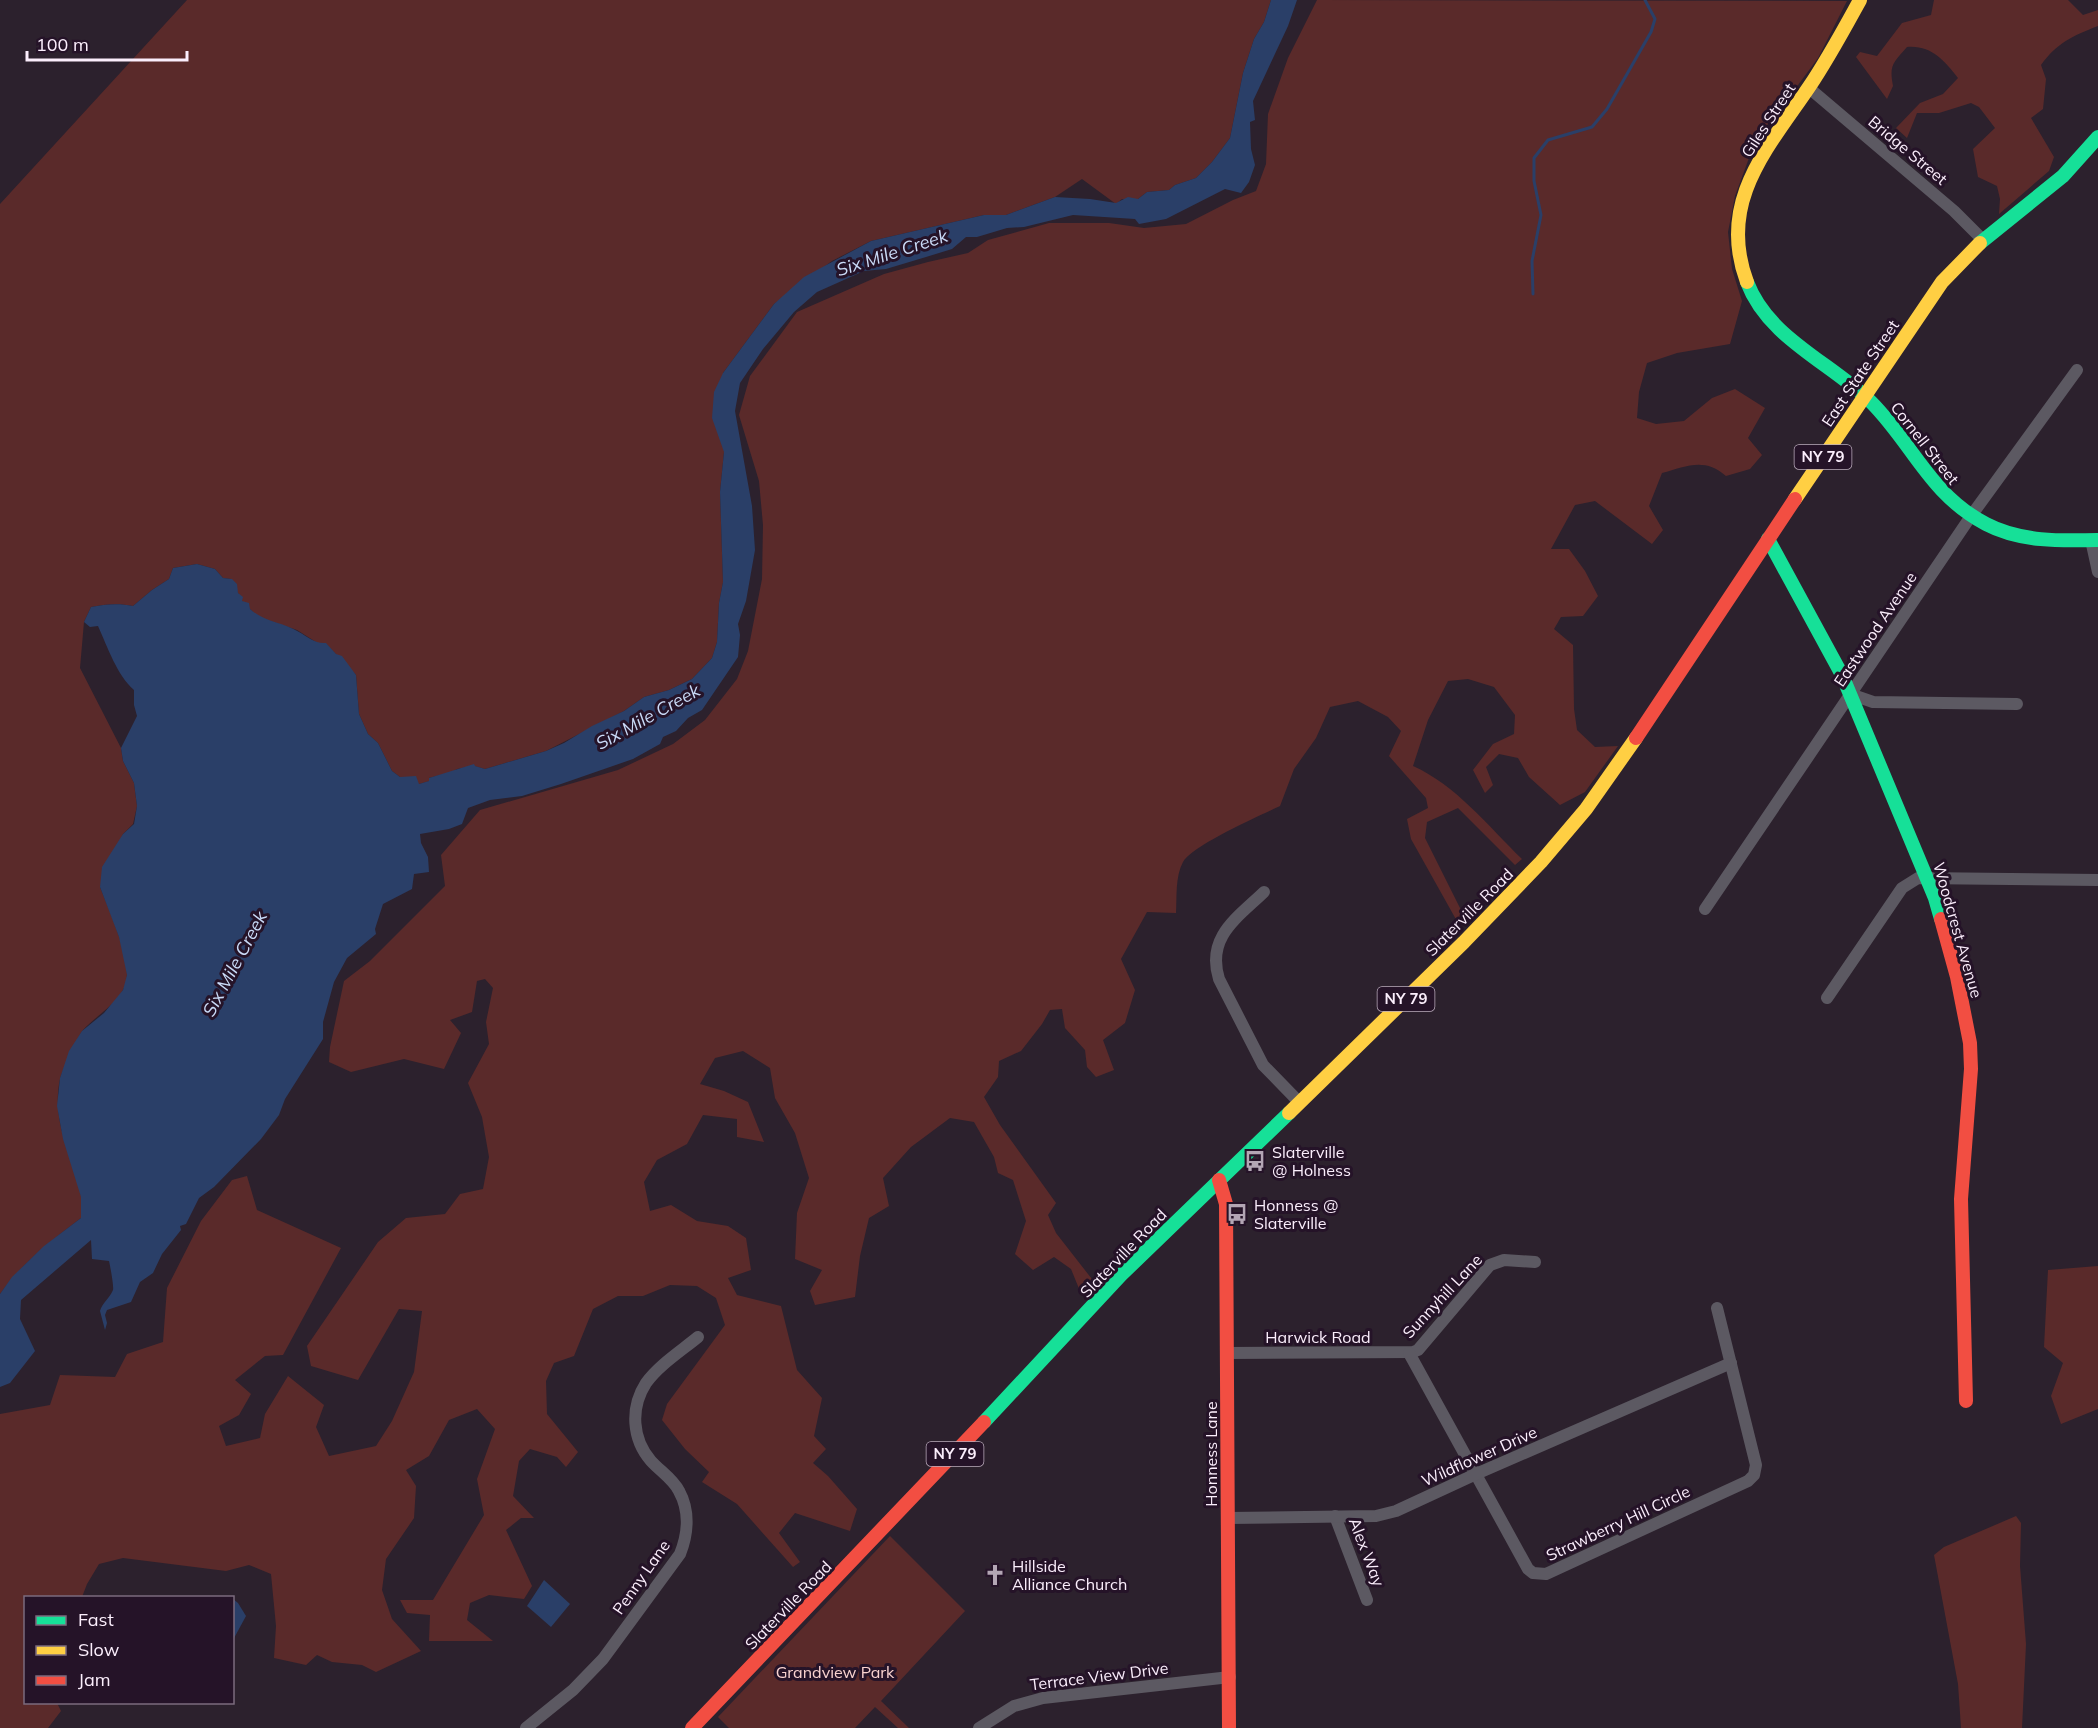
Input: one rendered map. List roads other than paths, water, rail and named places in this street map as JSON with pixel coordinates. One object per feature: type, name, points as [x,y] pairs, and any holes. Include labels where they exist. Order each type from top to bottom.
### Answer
[{"type":"main road","name":"Giles Street","points":[[1860,0],[1809,88],[1772,136],[1760,156],[1738,224],[1740,261],[1756,302],[1770,320],[1864,396]]},
{"type":"main road","name":"East State Street","points":[[1586,809],[1689,660],[1942,282],[1983,240],[2063,176],[2098,137]]},
{"type":"main road","name":"Cornell Street","points":[[1864,396],[1885,419],[1940,492],[1957,508],[1989,526],[2029,537],[2095,540]]},
{"type":"main road","name":"Woodcrest Avenue","points":[[1768,539],[1842,675],[1864,724],[1926,876],[1958,977],[1970,1043],[1971,1088],[1961,1199],[1966,1401]]},
{"type":"main road","name":"Slaterville Road","points":[[692,1728],[940,1470],[1121,1275],[1300,1103],[1511,894],[1586,809]]},
{"type":"main road","name":"Honness Lane","points":[[1219,1180],[1226,1204],[1229,1728]]},
{"type":"street","name":"Bridge Street","points":[[1809,88],[1954,211],[1983,240]]},
{"type":"street","name":"Eastwood Avenue","points":[[1705,909],[1971,516],[2077,370]]},
{"type":"street","points":[[2095,540],[2098,572]]},
{"type":"street","points":[[1850,694],[1873,702],[2017,704]]},
{"type":"street","points":[[1827,998],[1902,888],[1918,878],[1926,876],[2098,880]]},
{"type":"street","points":[[1264,892],[1221,937],[1215,957],[1216,968],[1219,979],[1263,1065],[1300,1103]]},
{"type":"street","name":"Sunnyhill Lane","points":[[1409,1353],[1418,1350],[1490,1265],[1504,1260],[1535,1262]]},
{"type":"street","name":"Strawberry Hill Circle","points":[[1409,1353],[1528,1569],[1533,1574],[1546,1574],[1751,1479],[1754,1475],[1756,1465],[1717,1308]]},
{"type":"street","name":"Penny Lane","points":[[526,1728],[573,1690],[596,1667],[680,1554],[687,1527],[683,1499],[676,1486],[643,1450],[635,1425],[635,1411],[638,1399],[648,1381],[698,1337]]},
{"type":"street","name":"Harwick Road","points":[[1227,1353],[1409,1353]]},
{"type":"street","name":"Wildflower Drive","points":[[1228,1518],[1376,1516],[1396,1511],[1731,1363]]},
{"type":"street","name":"Alex Way","points":[[1335,1516],[1367,1600]]},
{"type":"street","name":"Terrace View Drive","points":[[979,1728],[1014,1706],[1043,1698],[1230,1677]]},
{"type":"water","name":"Six Mile Creek","points":[[1271,0],[1297,0],[1288,26],[1253,101],[1255,120],[1250,122],[1251,149],[1255,165],[1249,182],[1241,193],[1225,189],[1166,219],[1139,224],[1135,219],[1073,215],[1024,227],[1007,228],[977,237],[966,237],[952,249],[886,269],[864,271],[817,292],[794,312],[763,349],[740,383],[735,411],[752,506],[755,550],[746,601],[738,624],[740,635],[738,657],[702,710],[688,718],[676,731],[663,737],[660,744],[633,759],[522,796],[490,800],[468,808],[462,824],[449,829],[420,834],[421,843],[428,857],[429,872],[414,874],[412,889],[383,904],[375,929],[376,934],[347,958],[334,982],[323,1022],[323,1039],[285,1099],[279,1115],[261,1139],[214,1187],[199,1198],[186,1224],[180,1226],[181,1230],[162,1254],[153,1273],[140,1282],[131,1302],[107,1310],[105,1330],[100,1311],[113,1290],[112,1276],[109,1261],[92,1259],[91,1240],[21,1300],[20,1319],[35,1351],[10,1383],[0,1387],[0,1294],[12,1277],[44,1246],[81,1218],[81,1197],[63,1139],[57,1106],[60,1078],[69,1051],[82,1031],[104,1013],[123,990],[127,975],[119,937],[100,887],[102,867],[123,834],[134,824],[137,806],[134,783],[123,761],[121,748],[137,716],[134,690],[118,669],[98,626],[90,627],[84,622],[91,607],[112,604],[133,606],[169,579],[173,568],[197,564],[215,569],[223,578],[232,579],[237,584],[238,593],[243,597],[242,601],[249,603],[250,609],[255,613],[315,641],[326,643],[336,654],[342,656],[356,675],[359,714],[368,734],[378,743],[392,771],[400,777],[416,776],[419,784],[429,781],[429,778],[474,764],[485,769],[546,751],[624,711],[644,697],[669,690],[692,679],[712,658],[717,642],[719,603],[723,582],[720,492],[724,452],[712,418],[714,392],[723,373],[774,304],[804,277],[871,241],[984,215],[1006,215],[1055,197],[1116,203],[1128,197],[1138,199],[1147,192],[1169,190],[1175,185],[1196,178],[1212,162],[1230,138],[1243,73],[1254,39],[1264,22]]},
{"type":"water","points":[[544,1580],[570,1604],[551,1627],[527,1606]]},
{"type":"water","points":[[234,1600],[246,1616],[234,1638]]},
{"type":"waterway","points":[[1533,294],[1532,261],[1541,215],[1534,181],[1534,158],[1548,140],[1592,127],[1607,109],[1651,32],[1655,19],[1645,0]]},
{"type":"place","name":"Slaterville @ Holness","points":[[1255,1161]]},
{"type":"place","name":"Honness @ Slaterville","points":[[1237,1214]]},
{"type":"place","name":"Hillside Alliance Church","points":[[995,1575]]},
{"type":"park label","name":"Grandview Park","points":[[835,1672]]}]
